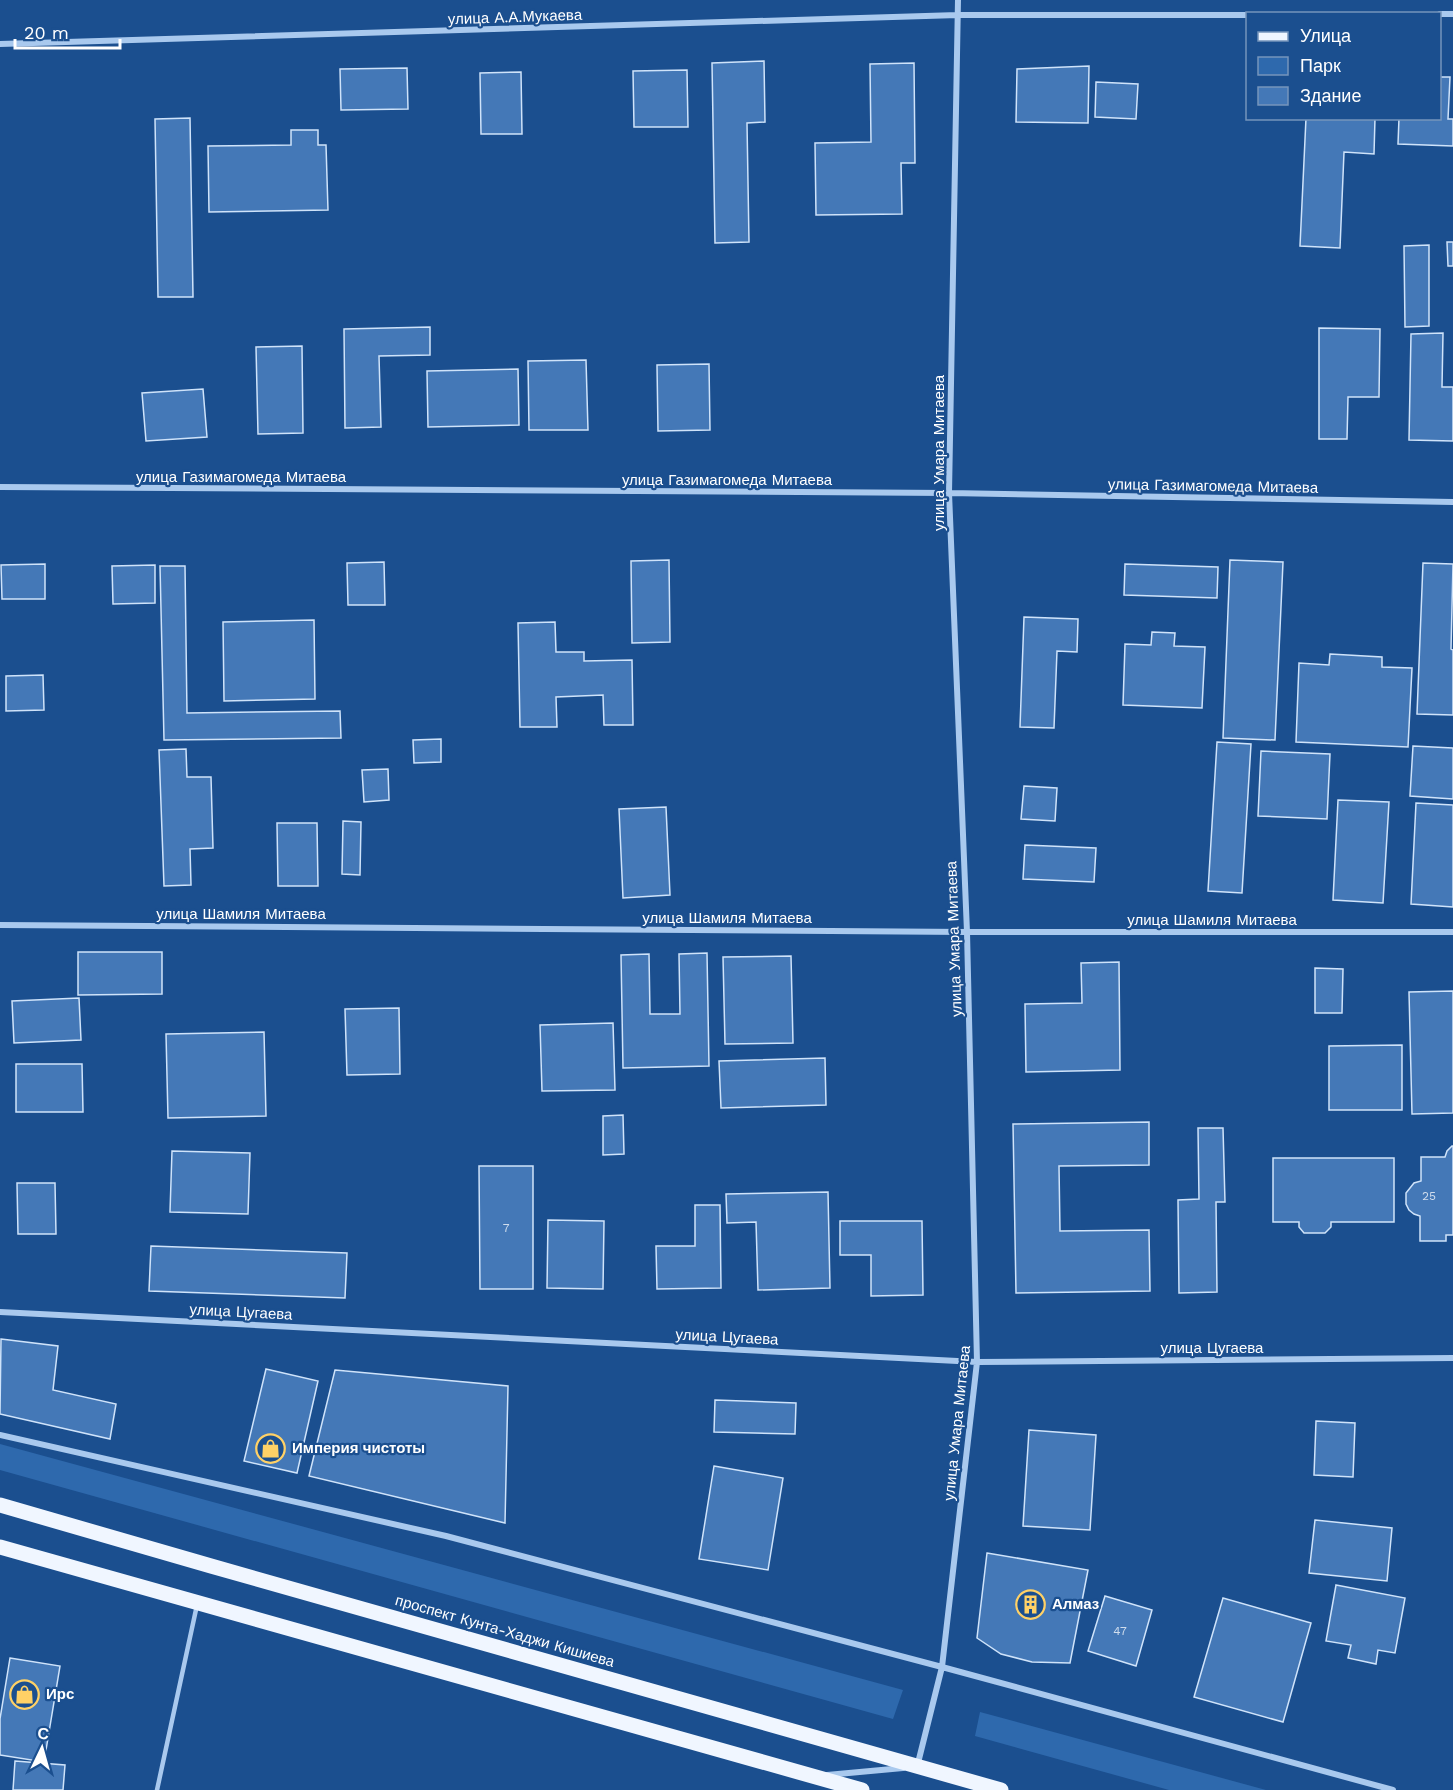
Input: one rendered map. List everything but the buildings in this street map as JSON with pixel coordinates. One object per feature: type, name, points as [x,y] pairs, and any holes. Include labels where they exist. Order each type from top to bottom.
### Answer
[{"type":"main road","name":"проспект Кунта-Хаджи Кишиева","points":[[0,1505],[1001,1790]]},
{"type":"main road","points":[[0,1547],[862,1790]]},
{"type":"street","name":"улица Умара Митаева","points":[[917,1767],[942,1667],[977,1362],[966,932],[949,493],[958,0]]},
{"type":"street","name":"улица А.А.Мукаева","points":[[0,44],[958,15],[1246,15]]},
{"type":"street","name":"улица Газимагомеда Митаева","points":[[0,487],[949,493],[1453,502]]},
{"type":"street","name":"улица Шамиля Митаева","points":[[0,925],[966,932],[1453,932]]},
{"type":"street","name":"улица Цугаева","points":[[0,1312],[977,1362],[1453,1358]]},
{"type":"street","points":[[0,1435],[446,1536],[942,1667],[1393,1790]]},
{"type":"street","points":[[812,1776],[917,1767]]},
{"type":"lane","points":[[157,1790],[198,1602]]},
{"type":"green space","points":[[0,1444],[903,1690],[893,1719],[0,1470]]},
{"type":"green space","points":[[980,1712],[1266,1790],[1169,1790],[975,1736]]},
{"type":"place","name":"Империя чистоты","points":[[271,1448]]},
{"type":"place","name":"Алмаз","points":[[1031,1604]]},
{"type":"place","name":"Ирс","points":[[25,1694]]}]
